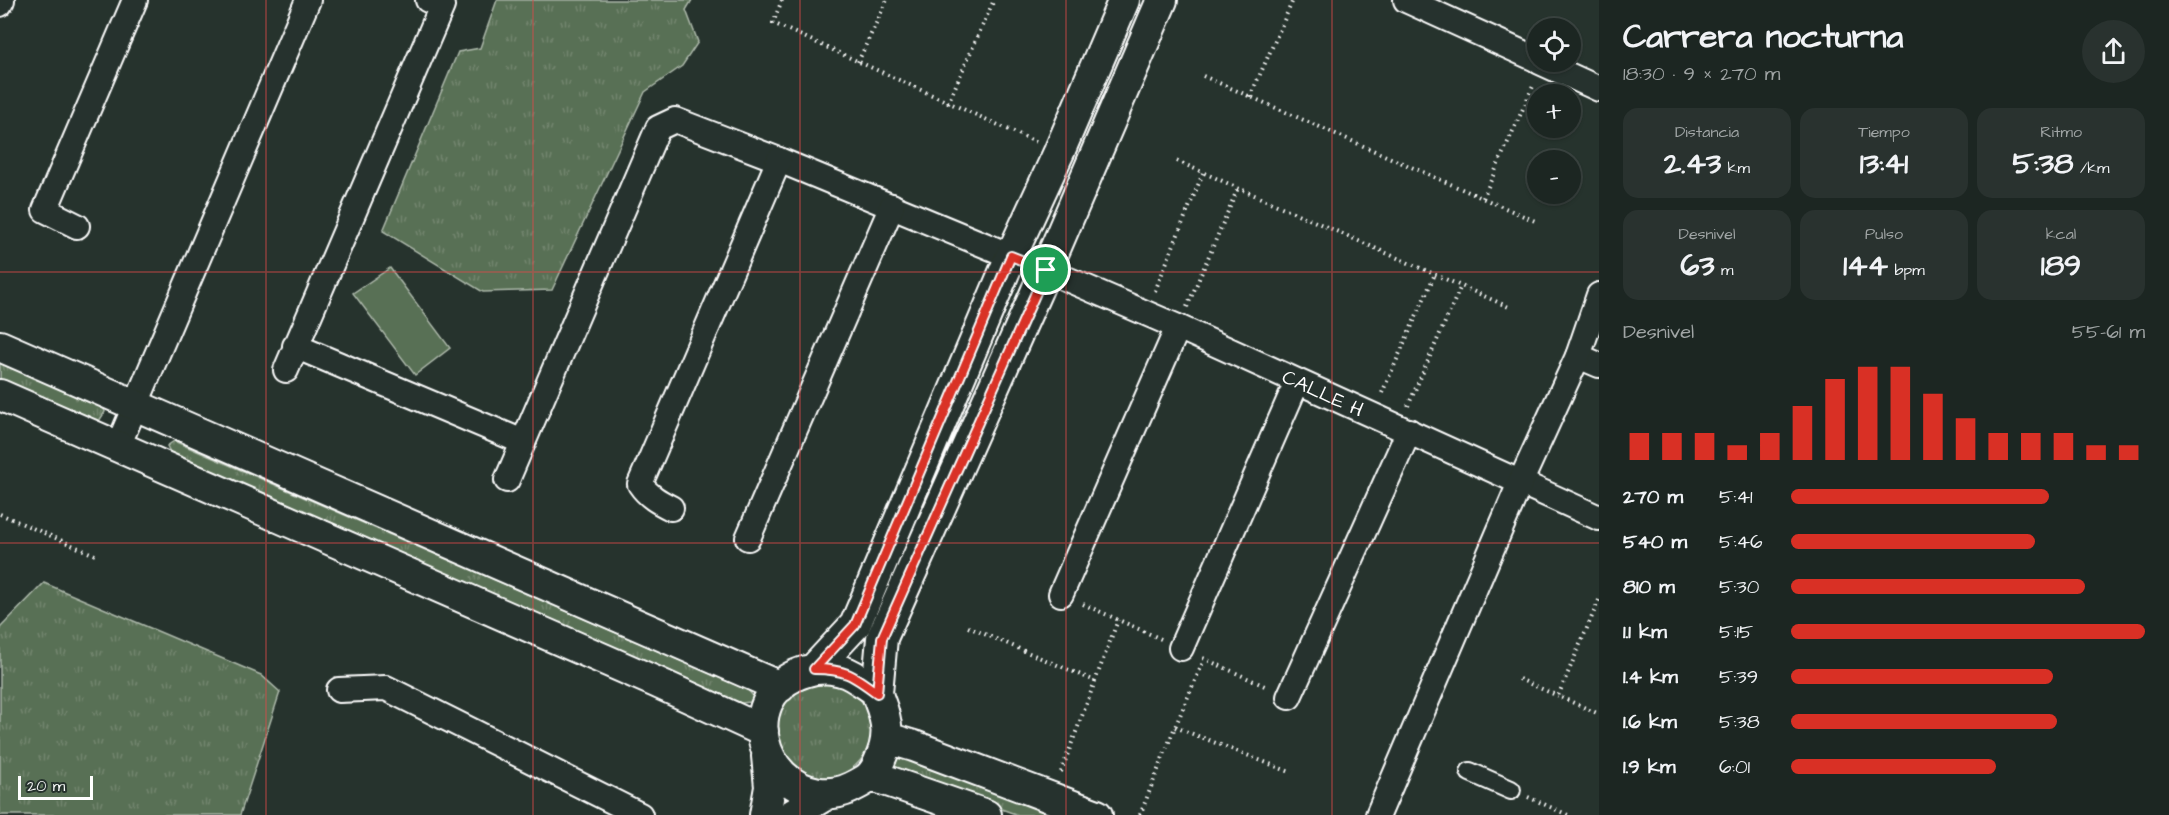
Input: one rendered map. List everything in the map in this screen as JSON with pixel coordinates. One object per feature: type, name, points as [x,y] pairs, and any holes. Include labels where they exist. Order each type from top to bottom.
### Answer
[{"type":"street","points":[[0,4],[2,0]]},
{"type":"street","points":[[77,226],[45,210],[135,0]]},
{"type":"street","points":[[118,446],[308,0]]},
{"type":"street","points":[[285,370],[442,6],[428,0]]},
{"type":"street","points":[[814,669],[855,625],[1011,256],[1059,152],[1124,0]]},
{"type":"street","points":[[0,395],[118,446],[765,743],[777,771],[792,784],[808,791],[827,794],[845,791],[873,776],[884,753],[887,738],[886,716],[877,693],[882,638],[1046,270],[1162,0]]},
{"type":"street","points":[[1406,0],[1527,56]]},
{"type":"street","points":[[1562,72],[1599,89]]},
{"type":"street","points":[[507,480],[658,128],[675,120],[779,160],[1046,270]]},
{"type":"street","points":[[671,508],[659,503],[645,492],[640,484],[779,160]]},
{"type":"street","points":[[748,538],[892,206]]},
{"type":"street","name":"CALLE H","points":[[1046,270],[1178,327],[1372,416],[1404,428],[1599,518]]},
{"type":"street","points":[[1378,815],[1520,483],[1588,361],[1599,295]]},
{"type":"street","points":[[1061,594],[1178,327]]},
{"type":"street","points":[[0,346],[780,687]]},
{"type":"street","points":[[295,346],[523,442]]},
{"type":"street","points":[[1181,648],[1297,382]]},
{"type":"street","points":[[1289,697],[1404,428]]},
{"type":"street","points":[[765,815],[770,787],[763,720],[769,702],[780,687],[795,675],[814,669],[834,669],[853,675],[877,693]]},
{"type":"street","points":[[339,690],[386,688],[640,815]]},
{"type":"street","points":[[887,738],[1098,815]]},
{"type":"street","points":[[1470,772],[1512,790]]},
{"type":"street","points":[[873,776],[986,815]]},
{"type":"street","points":[[792,815],[827,794]]},
{"type":"path","points":[[782,0],[772,23],[1059,152]]},
{"type":"path","points":[[858,62],[887,0]]},
{"type":"path","points":[[948,103],[994,0]]},
{"type":"path","points":[[1250,97],[1293,0]]},
{"type":"path","points":[[1483,198],[1536,72]]},
{"type":"path","points":[[1203,76],[1535,221]]},
{"type":"path","points":[[1177,161],[1511,308]]},
{"type":"path","points":[[1145,314],[1203,172]]},
{"type":"path","points":[[1178,327],[1238,188]]},
{"type":"path","points":[[1372,416],[1435,274]]},
{"type":"path","points":[[1404,428],[1461,286]]},
{"type":"path","points":[[0,514],[95,555]]},
{"type":"path","points":[[1558,696],[1599,600]]},
{"type":"path","points":[[1052,798],[1118,620]]},
{"type":"path","points":[[968,627],[1095,681]]},
{"type":"path","points":[[1140,815],[1174,727],[1204,659]]},
{"type":"path","points":[[1519,679],[1599,714]]},
{"type":"path","points":[[1174,727],[1290,772]]},
{"type":"green space","points":[[497,0],[692,0],[686,10],[698,42],[682,66],[645,92],[552,290],[483,292],[383,231],[458,52],[480,48]]},
{"type":"green space","points":[[390,268],[450,348],[415,375],[353,293]]},
{"type":"green space","points":[[0,360],[103,406],[105,412],[99,421],[91,422],[0,383]]},
{"type":"green space","points":[[174,441],[748,690],[753,696],[750,702],[741,703],[172,456],[167,446]]},
{"type":"green space","points":[[44,583],[261,675],[280,692],[240,815],[0,815],[0,628]]},
{"type":"green space","points":[[823,682],[841,685],[857,696],[868,712],[871,730],[868,748],[857,764],[841,775],[823,778],[805,775],[789,764],[778,748],[775,730],[778,712],[789,696],[805,685]]},
{"type":"green space","points":[[892,751],[1072,815],[1018,815],[891,769]]},
{"type":"route","points":[[1011,256],[1046,270],[882,638],[877,693],[853,675],[834,669],[814,669],[855,625],[1011,256]]}]
